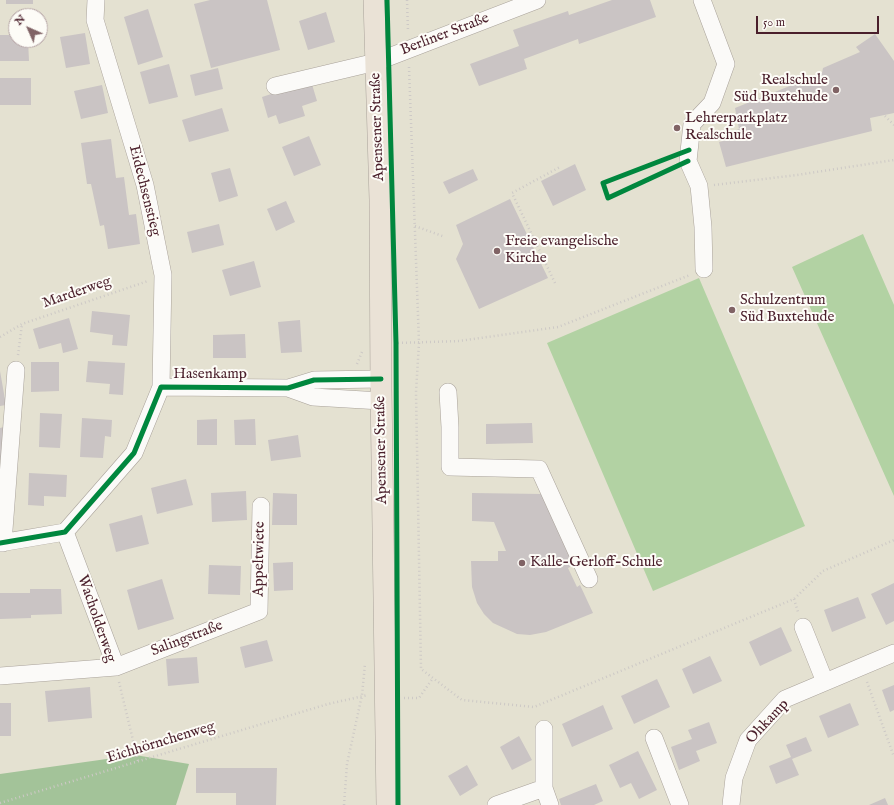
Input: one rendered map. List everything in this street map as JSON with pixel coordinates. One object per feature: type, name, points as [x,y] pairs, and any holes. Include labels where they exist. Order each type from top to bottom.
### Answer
[{"type":"main road","name":"Apensener Straße","points":[[374,0],[382,343],[381,401],[387,805]]},
{"type":"street","name":"Eidechsenstieg","points":[[96,0],[95,20],[145,185],[163,275],[161,387]]},
{"type":"street","name":"Berliner Straße","points":[[275,86],[376,62],[537,0]]},
{"type":"street","points":[[702,0],[726,64],[712,103],[692,124],[688,161],[698,186],[703,227],[704,270]]},
{"type":"street","points":[[16,370],[2,543],[65,532]]},
{"type":"street","name":"Hasenkamp","points":[[65,532],[134,453],[161,387],[288,388],[314,380],[381,379]]},
{"type":"street","name":"Hasenkamp","points":[[288,388],[313,397],[381,401]]},
{"type":"street","points":[[448,392],[450,467],[539,469],[589,579]]},
{"type":"street","name":"Appeltwiete","points":[[259,611],[260,506]]},
{"type":"street","name":"Wacholderweg","points":[[0,676],[116,667],[65,532]]},
{"type":"street","name":"Salingstraße","points":[[116,667],[259,611]]},
{"type":"street","points":[[803,627],[825,682]]},
{"type":"street","name":"Ohkamp","points":[[730,805],[734,778],[748,740],[785,699],[894,653]]},
{"type":"street","points":[[544,730],[544,788],[550,805]]},
{"type":"street","points":[[654,738],[680,805]]},
{"type":"street","points":[[496,805],[544,788]]},
{"type":"path","points":[[407,0],[419,343],[416,392],[421,669],[462,700],[534,707],[794,599],[823,571],[894,540]]},
{"type":"path","points":[[885,116],[894,126]]},
{"type":"path","points":[[698,186],[797,175],[894,160]]},
{"type":"path","points":[[555,283],[512,193],[560,167]]},
{"type":"path","points":[[415,226],[445,237]]},
{"type":"path","points":[[382,343],[459,341],[558,327],[704,270]]},
{"type":"path","points":[[16,370],[22,324]]},
{"type":"path","points":[[116,667],[138,761]]},
{"type":"path","points":[[861,667],[894,757]]},
{"type":"path","points":[[386,693],[397,699],[419,698],[433,678]]},
{"type":"green space","points":[[863,234],[894,305],[894,496],[792,267]]},
{"type":"green space","points":[[699,278],[805,526],[653,591],[547,343]]},
{"type":"green space","points":[[135,755],[189,764],[176,805],[0,805],[0,774]]},
{"type":"building","points":[[6,0],[33,0],[33,4],[6,4]]},
{"type":"building","points":[[210,0],[267,0],[280,50],[211,68],[194,4]]},
{"type":"building","points":[[612,0],[650,0],[656,17],[579,44],[578,39],[524,59],[527,69],[479,86],[470,64],[519,46],[513,30],[568,11],[569,15]]},
{"type":"building","points":[[148,9],[163,57],[138,65],[124,17]]},
{"type":"building","points":[[326,12],[335,42],[308,50],[299,21]]},
{"type":"building","points":[[85,33],[90,64],[66,68],[60,37]]},
{"type":"building","name":"Realschule Süd Buxtehude","points":[[875,34],[894,61],[894,113],[870,118],[872,131],[726,167],[719,142],[727,140],[726,134],[739,129],[735,108],[822,73],[823,68],[860,52],[856,47]]},
{"type":"building","points":[[0,35],[8,35],[8,48],[28,48],[29,61],[0,61]]},
{"type":"building","points":[[169,64],[178,97],[149,104],[140,72]]},
{"type":"building","points":[[218,68],[223,89],[195,96],[190,75]]},
{"type":"building","points":[[0,78],[31,78],[31,105],[0,105]]},
{"type":"building","points":[[311,81],[317,101],[302,106],[305,116],[279,124],[276,115],[268,118],[262,97]]},
{"type":"building","points":[[102,85],[108,113],[81,119],[74,91]]},
{"type":"building","points":[[222,108],[229,131],[189,142],[182,120]]},
{"type":"building","points":[[309,136],[321,165],[294,176],[282,147]]},
{"type":"building","points":[[111,139],[116,178],[124,177],[129,215],[136,214],[140,244],[108,249],[104,225],[100,226],[91,184],[87,184],[81,143]]},
{"type":"building","points":[[575,164],[586,190],[553,206],[541,181]]},
{"type":"building","points":[[230,168],[238,196],[219,202],[211,173]]},
{"type":"building","points":[[473,169],[478,180],[449,194],[443,182]]},
{"type":"building","name":"Freie evangelische Kirche","points":[[510,199],[548,278],[479,309],[456,259],[463,244],[456,225]]},
{"type":"building","points":[[286,201],[295,222],[276,231],[267,209]]},
{"type":"building","points":[[219,224],[224,245],[192,253],[187,232]]},
{"type":"building","points":[[254,261],[261,287],[230,296],[222,270]]},
{"type":"building","points":[[92,311],[130,315],[127,346],[112,345],[113,335],[90,332]]},
{"type":"building","points":[[69,318],[78,349],[63,353],[61,343],[39,349],[33,329]]},
{"type":"building","points":[[300,320],[302,352],[281,353],[278,322]]},
{"type":"building","points":[[245,334],[246,358],[213,358],[213,335]]},
{"type":"building","points":[[88,361],[125,363],[123,395],[109,394],[110,384],[86,382]]},
{"type":"building","points":[[31,362],[59,362],[59,391],[31,392]]},
{"type":"building","points":[[0,371],[6,405],[0,406]]},
{"type":"building","points":[[40,413],[62,414],[60,448],[39,447]]},
{"type":"building","points":[[82,418],[112,420],[111,437],[105,436],[103,458],[80,457]]},
{"type":"building","points":[[217,419],[217,445],[197,445],[197,420]]},
{"type":"building","points":[[255,419],[256,445],[235,445],[234,420]]},
{"type":"building","points":[[532,423],[533,443],[486,444],[486,424]]},
{"type":"building","points":[[4,427],[7,459],[0,460],[0,428]]},
{"type":"building","points":[[298,435],[301,457],[271,461],[268,440]]},
{"type":"building","points":[[29,473],[67,475],[66,497],[44,496],[44,506],[28,505]]},
{"type":"building","points":[[186,479],[193,505],[157,514],[151,488]]},
{"type":"building","points":[[246,491],[247,520],[212,522],[211,493]]},
{"type":"building","points":[[273,493],[297,494],[297,525],[272,525]]},
{"type":"building","name":"Kalle-Gerloff-Schule","points":[[472,493],[542,494],[574,565],[568,568],[577,587],[580,585],[593,613],[546,632],[530,635],[517,634],[493,623],[484,614],[477,603],[472,587],[471,561],[498,561],[498,551],[506,551],[494,522],[472,521]]},
{"type":"building","points":[[142,515],[149,544],[116,552],[109,524]]},
{"type":"building","points":[[293,562],[293,590],[274,591],[273,563]]},
{"type":"building","points":[[209,565],[241,566],[240,595],[208,594]]},
{"type":"building","points":[[162,579],[174,619],[138,630],[127,590]]},
{"type":"building","points":[[894,583],[894,621],[886,625],[871,594]]},
{"type":"building","points":[[30,589],[61,589],[62,614],[31,615],[31,618],[0,619],[0,593],[30,593]]},
{"type":"building","points":[[858,597],[866,618],[832,632],[824,610]]},
{"type":"building","points":[[781,627],[792,651],[760,666],[749,642]]},
{"type":"building","points":[[267,640],[273,661],[245,668],[240,647]]},
{"type":"building","points":[[710,656],[722,681],[693,694],[682,669]]},
{"type":"building","points":[[197,657],[199,683],[168,686],[166,659]]},
{"type":"building","points":[[657,679],[670,707],[634,724],[621,696]]},
{"type":"building","points":[[894,685],[894,710],[890,712],[882,690]]},
{"type":"building","points":[[90,687],[92,718],[48,722],[45,691]]},
{"type":"building","points":[[0,703],[11,703],[11,736],[0,736]]},
{"type":"building","points":[[850,703],[859,725],[828,738],[819,716]]},
{"type":"building","points":[[603,705],[613,729],[572,747],[562,724]]},
{"type":"building","points":[[709,722],[717,743],[696,751],[700,761],[679,770],[671,747],[692,739],[688,730]]},
{"type":"building","points":[[519,736],[532,760],[512,770],[500,747]]},
{"type":"building","points":[[806,737],[812,751],[792,759],[799,775],[776,784],[769,766],[791,757],[786,745]]},
{"type":"building","points":[[638,751],[657,790],[639,799],[631,783],[620,788],[609,765]]},
{"type":"building","points":[[467,765],[478,785],[460,796],[448,776]]},
{"type":"building","points":[[196,768],[277,768],[276,805],[236,805],[236,793],[196,793]]},
{"type":"building","points":[[596,784],[603,801],[594,805],[561,805],[559,799]]},
{"type":"building","points":[[885,798],[888,805],[869,805]]},
{"type":"cycle path","points":[[387,0],[396,343],[398,805]]},
{"type":"cycle path","points":[[688,161],[608,198],[603,183],[689,150]]},
{"type":"cycle path","points":[[0,543],[65,532],[134,453],[161,387],[288,388],[314,380],[381,379]]},
{"type":"place","name":"Realschule Süd Buxtehude","points":[[836,90]]},
{"type":"place","name":"Lehrerparkplatz Realschule","points":[[677,128]]},
{"type":"place","name":"Freie evangelische Kirche","points":[[497,251]]},
{"type":"place","name":"Schulzentrum Süd Buxtehude","points":[[732,310]]},
{"type":"place","name":"Kalle-Gerloff-Schule","points":[[522,563]]}]
